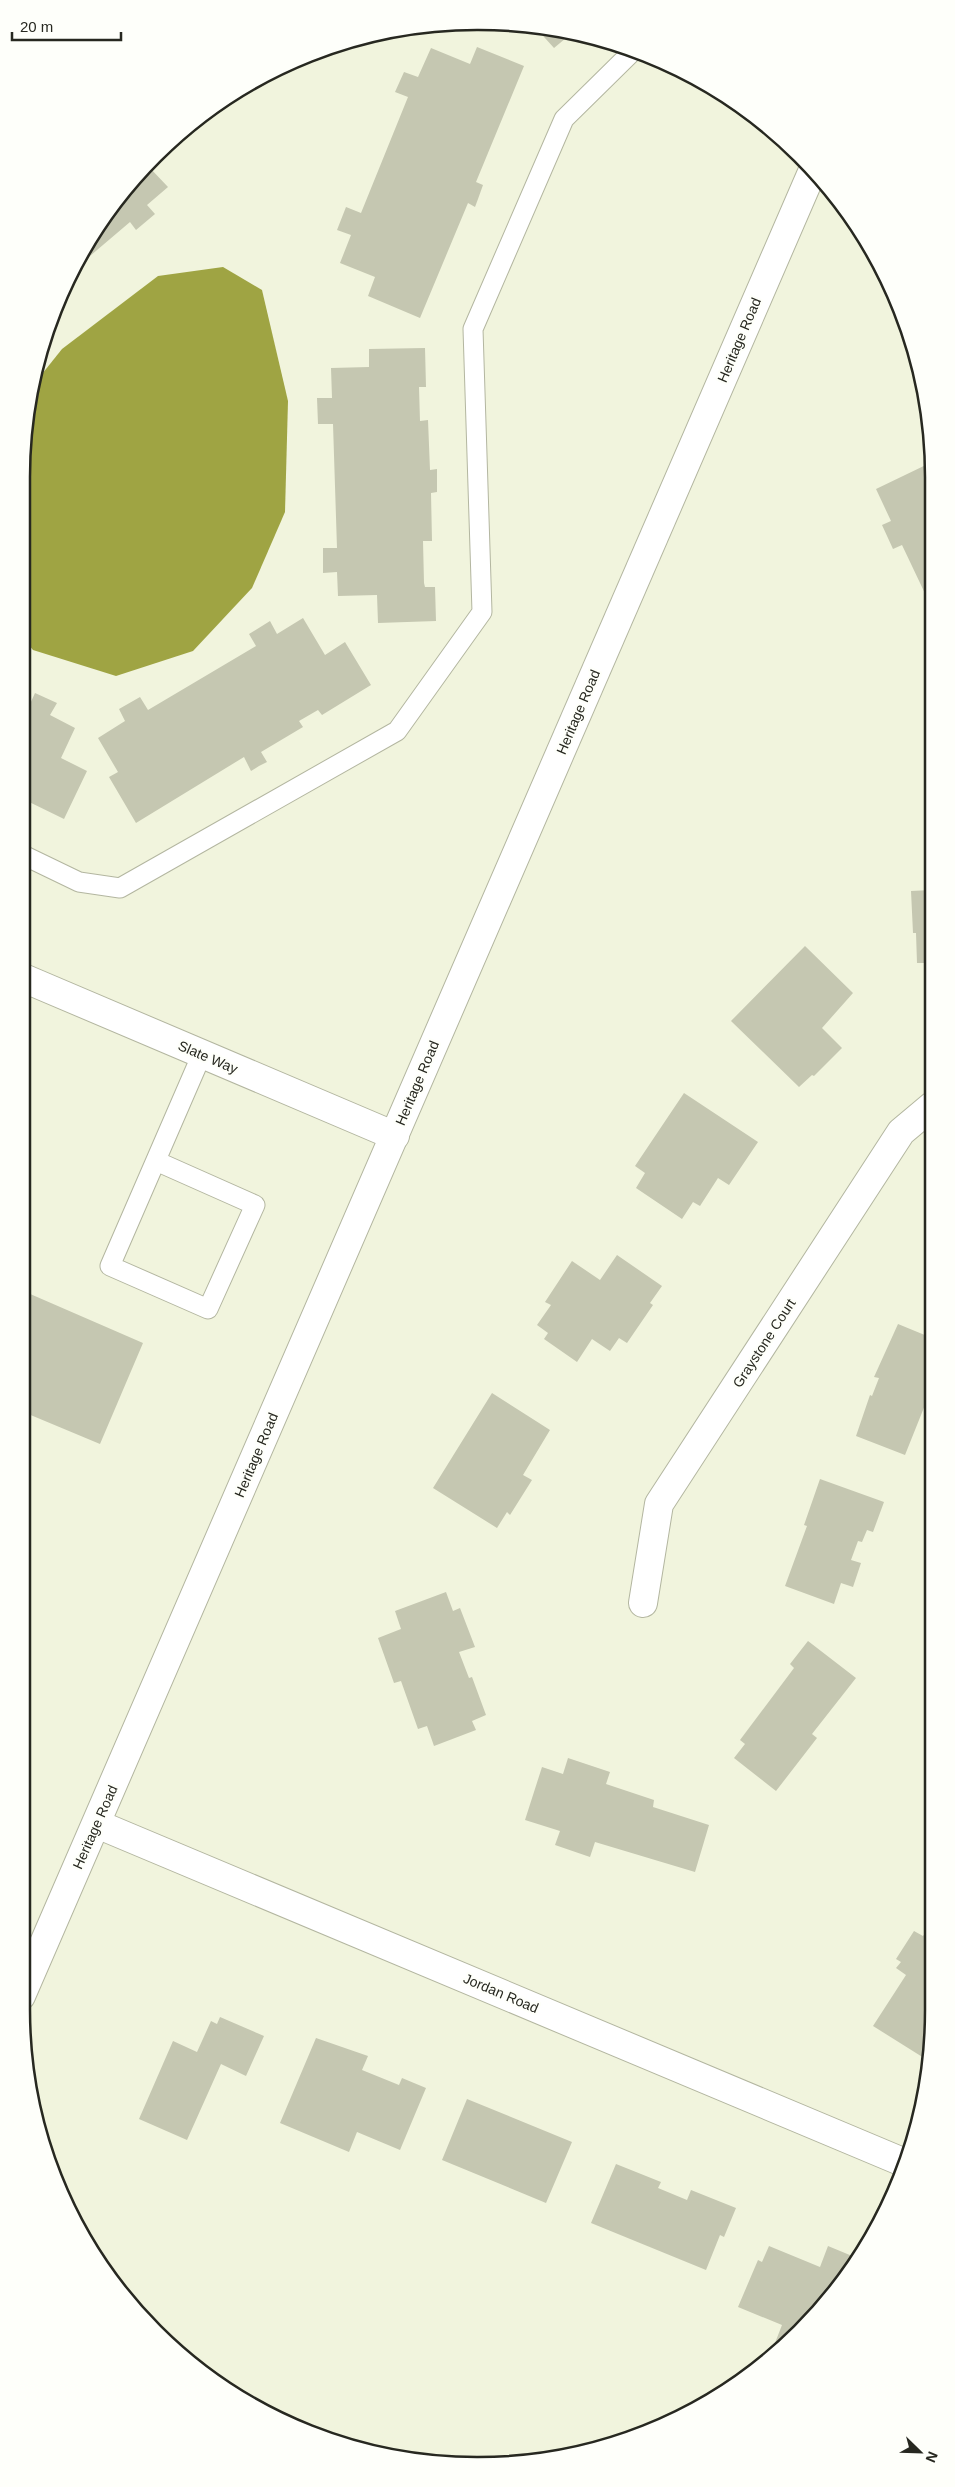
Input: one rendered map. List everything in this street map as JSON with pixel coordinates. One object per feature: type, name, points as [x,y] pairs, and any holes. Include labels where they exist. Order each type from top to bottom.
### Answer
[{"type":"main road","name":"Heritage Road","points":[[30,1976],[810,178]]},
{"type":"main road","name":"Slate Way","points":[[30,981],[395,1136]]},
{"type":"main road","name":"Graystone Court","points":[[643,1603],[659,1504],[901,1132],[925,1112]]},
{"type":"main road","name":"Jordan Road","points":[[97,1824],[898,2160]]},
{"type":"lane","points":[[30,858],[80,882],[120,888],[397,731],[482,612],[473,329],[564,118],[628,57]]},
{"type":"lane","points":[[156,1161],[255,1205],[208,1309],[110,1266],[202,1054]]},
{"type":"shaded area","points":[[223,267],[262,290],[288,401],[285,512],[252,588],[193,651],[116,676],[33,650],[30,646],[30,478],[34,419],[43,373],[62,349],[158,276]]},
{"type":"building","points":[[542,35],[565,39],[554,48]]},
{"type":"building","points":[[477,47],[524,66],[476,182],[483,185],[475,207],[468,203],[420,318],[368,296],[375,277],[340,263],[351,235],[337,230],[346,207],[361,213],[408,97],[395,92],[404,72],[418,77],[431,48],[470,64]]},
{"type":"building","points":[[152,170],[168,187],[147,205],[155,214],[136,230],[130,222],[88,258],[122,205]]},
{"type":"building","points":[[425,348],[426,387],[419,387],[420,421],[428,420],[430,470],[437,469],[437,492],[431,493],[432,541],[423,541],[424,583],[425,587],[435,587],[436,621],[378,623],[377,595],[338,596],[337,572],[323,573],[323,548],[337,548],[333,424],[318,424],[317,398],[332,398],[331,368],[369,367],[369,349]]},
{"type":"building","points":[[925,466],[925,593],[902,545],[893,549],[882,525],[891,521],[876,489]]},
{"type":"building","points":[[303,618],[325,655],[345,642],[371,685],[322,715],[318,710],[299,721],[303,727],[261,752],[267,762],[251,771],[244,757],[136,823],[109,777],[118,772],[98,738],[125,721],[119,709],[140,697],[148,710],[256,646],[249,634],[270,621],[277,634]]},
{"type":"building","points":[[35,693],[57,703],[50,715],[75,728],[61,758],[87,771],[64,819],[30,802],[30,704]]},
{"type":"building","points":[[925,890],[925,963],[917,963],[911,891]]},
{"type":"building","points":[[805,946],[853,993],[822,1028],[842,1048],[814,1076],[812,1075],[799,1087],[731,1021]]},
{"type":"building","points":[[684,1093],[758,1142],[729,1185],[718,1178],[700,1206],[693,1202],[682,1219],[636,1188],[645,1173],[635,1166]]},
{"type":"building","points":[[617,1255],[662,1286],[650,1303],[653,1305],[627,1343],[619,1338],[610,1351],[592,1339],[577,1362],[544,1339],[548,1333],[537,1325],[551,1305],[545,1302],[572,1261],[600,1280]]},
{"type":"building","points":[[30,1294],[143,1343],[100,1444],[30,1415]]},
{"type":"building","points":[[898,1324],[925,1335],[925,1405],[905,1455],[856,1436],[870,1395],[872,1396],[879,1378],[874,1377]]},
{"type":"building","points":[[492,1393],[550,1430],[523,1475],[532,1480],[510,1515],[507,1512],[497,1528],[433,1488]]},
{"type":"building","points":[[820,1479],[884,1502],[873,1532],[867,1530],[862,1542],[858,1541],[851,1560],[861,1563],[853,1587],[841,1583],[834,1604],[785,1586],[807,1526],[804,1525]]},
{"type":"building","points":[[446,1592],[453,1611],[460,1608],[475,1647],[459,1652],[469,1678],[472,1677],[486,1715],[472,1721],[476,1730],[434,1746],[427,1726],[418,1729],[401,1681],[394,1683],[378,1638],[401,1629],[395,1611]]},
{"type":"building","points":[[808,1641],[856,1678],[812,1734],[817,1738],[776,1791],[734,1758],[745,1744],[740,1740],[794,1668],[790,1664]]},
{"type":"building","points":[[568,1758],[610,1772],[606,1784],[654,1800],[653,1807],[709,1825],[695,1872],[595,1842],[590,1857],[555,1845],[560,1831],[525,1820],[542,1767],[563,1774]]},
{"type":"building","points":[[914,1931],[923,1936],[925,1933],[925,2010],[922,2057],[873,2026],[906,1975],[896,1968],[901,1962],[896,1959]]},
{"type":"building","points":[[220,2017],[264,2036],[246,2076],[221,2064],[187,2140],[139,2119],[173,2041],[197,2052],[211,2021],[217,2024]]},
{"type":"building","points":[[316,2038],[368,2056],[362,2070],[399,2085],[402,2078],[426,2088],[400,2150],[357,2132],[349,2152],[280,2123]]},
{"type":"building","points":[[467,2099],[572,2142],[546,2203],[442,2160]]},
{"type":"building","points":[[616,2164],[661,2182],[658,2188],[687,2200],[691,2190],[736,2208],[724,2237],[720,2235],[706,2270],[591,2223]]},
{"type":"building","points":[[769,2246],[820,2267],[828,2246],[851,2256],[814,2305],[776,2343],[782,2325],[738,2307],[758,2260],[762,2262]]}]
